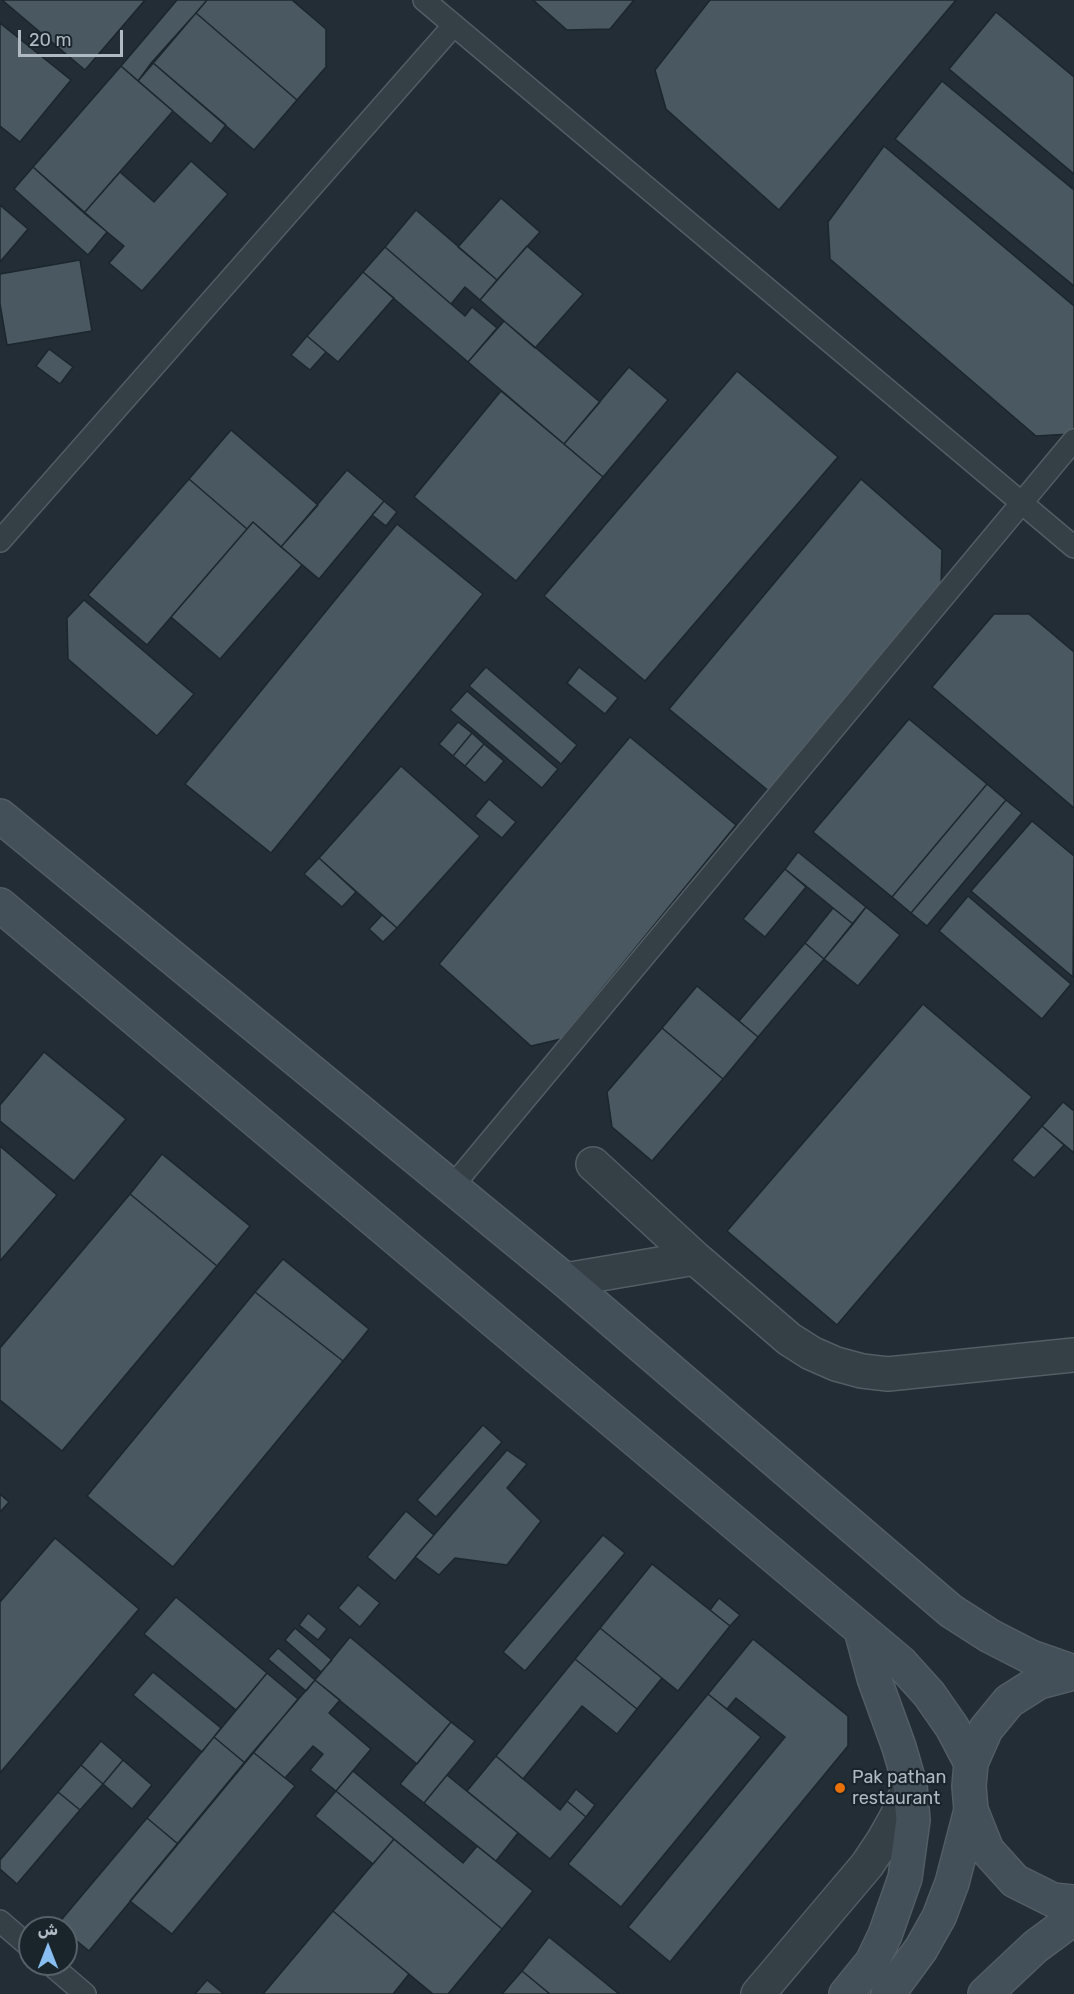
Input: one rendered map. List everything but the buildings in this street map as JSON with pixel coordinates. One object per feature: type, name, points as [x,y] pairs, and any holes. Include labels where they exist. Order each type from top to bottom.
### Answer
[{"type":"main road","points":[[0,816],[565,1280],[951,1611],[990,1636],[1031,1657],[1074,1672]]},
{"type":"main road","points":[[0,905],[901,1663],[929,1694],[952,1727],[972,1762]]},
{"type":"main road","points":[[846,1994],[872,1962],[896,1907],[910,1849],[913,1820],[910,1785],[874,1678],[861,1630]]},
{"type":"main road","points":[[1074,1672],[1040,1682],[1009,1701],[986,1729],[972,1762],[969,1786],[972,1810],[987,1850],[1015,1881],[1053,1900],[1074,1902]]},
{"type":"main road","points":[[888,1994],[921,1949],[939,1917],[955,1874],[972,1810]]},
{"type":"main road","points":[[985,1994],[1035,1947],[1074,1918]]},
{"type":"street","points":[[593,1164],[695,1258],[789,1339],[811,1353],[836,1364],[862,1371],[888,1374],[1074,1355]]},
{"type":"street","points":[[565,1280],[695,1258]]},
{"type":"street","points":[[758,1994],[867,1865],[897,1816],[910,1785]]},
{"type":"lane","points":[[424,0],[1074,547]]},
{"type":"lane","points":[[0,541],[454,26]]},
{"type":"lane","points":[[452,1188],[1074,440]]},
{"type":"lane","points":[[0,1921],[18,1937]]},
{"type":"lane","points":[[64,1976],[85,1994]]},
{"type":"place","name":"Pak pathan restaurant","points":[[840,1788]]}]
